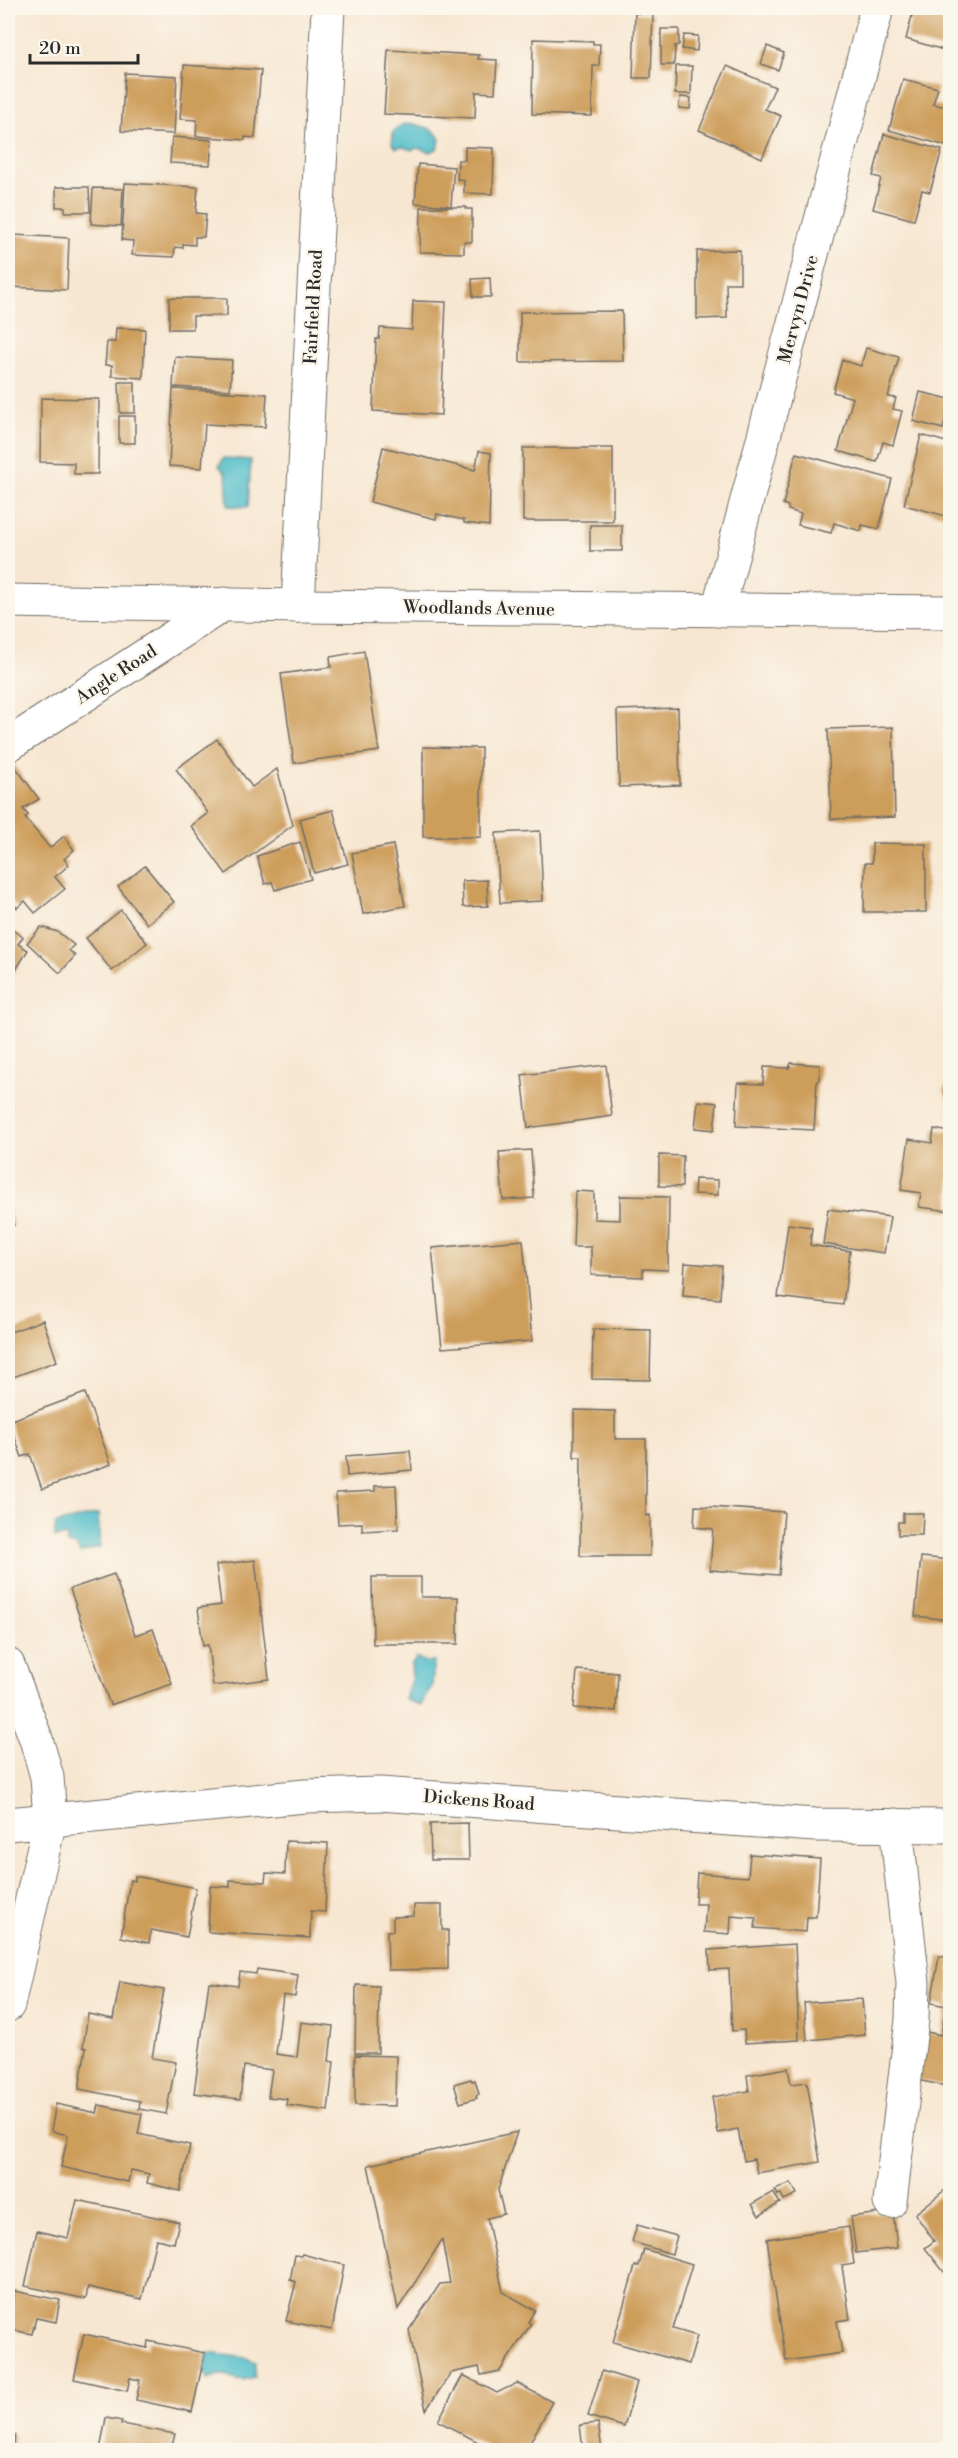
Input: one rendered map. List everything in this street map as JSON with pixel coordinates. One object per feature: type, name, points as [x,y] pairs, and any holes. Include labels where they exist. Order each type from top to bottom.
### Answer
[{"type":"street","name":"Fairfield Road","points":[[298,606],[328,8]]},
{"type":"street","name":"Mervyn Drive","points":[[718,610],[877,8]]},
{"type":"street","name":"Woodlands Avenue","points":[[8,601],[951,612]]},
{"type":"street","name":"Angle Road","points":[[8,745],[224,604]]},
{"type":"street","points":[[8,1665],[36,1739],[47,1777],[50,1820],[8,2005]]},
{"type":"street","name":"Dickens Road","points":[[8,1824],[305,1796],[380,1794],[815,1825],[951,1826]]},
{"type":"street","points":[[890,2202],[912,2020],[913,1983],[896,1825]]},
{"type":"water","points":[[410,123],[428,128],[435,133],[440,140],[437,149],[430,152],[417,148],[412,150],[403,147],[396,148],[392,144],[393,132],[402,125]]},
{"type":"water","points":[[224,458],[251,460],[248,507],[228,506],[226,474],[219,466]]},
{"type":"water","points":[[98,1514],[100,1547],[80,1553],[76,1546],[67,1544],[67,1536],[55,1538],[55,1524]]},
{"type":"water","points":[[417,1658],[424,1662],[434,1662],[432,1686],[421,1705],[405,1700],[412,1676],[411,1665]]},
{"type":"water","points":[[208,2353],[246,2358],[256,2362],[255,2377],[243,2380],[219,2375],[208,2379],[203,2371]]},
{"type":"building","points":[[914,8],[950,8],[950,37],[947,51],[906,39]]},
{"type":"building","points":[[635,13],[653,14],[651,78],[633,78]]},
{"type":"building","points":[[661,29],[679,29],[679,45],[675,46],[674,65],[661,65]]},
{"type":"building","points":[[684,35],[698,36],[697,51],[682,49]]},
{"type":"building","points":[[533,39],[593,41],[593,44],[600,44],[599,66],[593,66],[592,116],[532,114]]},
{"type":"building","points":[[767,46],[784,53],[778,70],[761,64]]},
{"type":"building","points":[[388,50],[479,55],[478,59],[497,60],[495,93],[476,92],[475,118],[384,114]]},
{"type":"building","points":[[184,65],[261,70],[255,138],[245,137],[245,140],[196,136],[197,120],[180,119]]},
{"type":"building","points":[[676,66],[692,66],[691,94],[675,94]]},
{"type":"building","points":[[727,66],[775,87],[765,109],[781,116],[762,158],[699,130]]},
{"type":"building","points":[[125,73],[177,76],[174,134],[121,131]]},
{"type":"building","points":[[903,79],[938,88],[933,104],[950,108],[950,147],[889,130]]},
{"type":"building","points":[[680,97],[691,98],[690,109],[679,108]]},
{"type":"building","points":[[884,134],[942,150],[930,192],[922,190],[914,220],[873,209],[881,178],[873,176]]},
{"type":"building","points":[[172,137],[212,140],[210,165],[170,163]]},
{"type":"building","points":[[465,147],[494,148],[493,194],[464,193],[464,180],[457,179],[458,160],[465,160]]},
{"type":"building","points":[[418,164],[454,167],[451,206],[415,203]]},
{"type":"building","points":[[125,183],[198,187],[196,213],[206,214],[204,237],[195,237],[195,245],[183,244],[183,248],[175,247],[174,257],[132,255],[133,241],[122,240]]},
{"type":"building","points":[[56,187],[89,187],[90,212],[65,212],[65,207],[56,207]]},
{"type":"building","points":[[93,188],[123,189],[121,226],[91,224]]},
{"type":"building","points":[[421,207],[472,209],[472,242],[464,242],[464,253],[420,252]]},
{"type":"building","points":[[13,235],[69,238],[67,290],[11,287]]},
{"type":"building","points":[[740,250],[740,283],[726,283],[727,318],[697,319],[697,251]]},
{"type":"building","points":[[490,278],[491,297],[473,297],[472,279]]},
{"type":"building","points":[[169,298],[227,298],[227,316],[193,316],[193,329],[169,329]]},
{"type":"building","points":[[413,301],[446,302],[441,415],[373,411],[376,339],[379,339],[380,328],[412,330]]},
{"type":"building","points":[[622,311],[623,361],[520,362],[520,312]]},
{"type":"building","points":[[116,328],[145,329],[143,378],[112,376],[112,365],[105,365],[107,342],[115,342]]},
{"type":"building","points":[[866,348],[899,357],[888,397],[896,398],[893,409],[902,411],[893,445],[883,442],[877,462],[838,451],[853,398],[833,392],[842,360],[861,366]]},
{"type":"building","points":[[175,357],[232,360],[230,390],[173,387]]},
{"type":"building","points":[[119,382],[135,382],[135,413],[120,413]]},
{"type":"building","points":[[173,389],[267,394],[265,427],[205,424],[202,468],[169,466]]},
{"type":"building","points":[[920,392],[950,399],[943,429],[913,421]]},
{"type":"building","points":[[41,398],[99,399],[98,474],[74,474],[74,463],[40,462]]},
{"type":"building","points":[[119,416],[135,416],[135,443],[119,443]]},
{"type":"building","points":[[921,435],[950,443],[950,517],[904,505]]},
{"type":"building","points":[[383,447],[475,470],[479,451],[491,453],[489,526],[464,523],[464,520],[437,514],[436,519],[370,502]]},
{"type":"building","points":[[523,448],[613,448],[613,521],[523,521]]},
{"type":"building","points":[[796,453],[892,479],[879,529],[862,525],[861,531],[834,523],[831,533],[798,525],[801,514],[788,510],[788,506],[783,504]]},
{"type":"building","points":[[590,525],[622,525],[622,551],[590,551]]},
{"type":"building","points":[[364,651],[379,751],[294,763],[281,674],[331,667],[330,657]]},
{"type":"building","points":[[678,708],[680,785],[619,787],[617,710]]},
{"type":"building","points":[[893,727],[895,817],[831,819],[828,729]]},
{"type":"building","points":[[217,739],[252,787],[277,769],[293,825],[226,874],[191,826],[208,813],[176,769]]},
{"type":"building","points":[[423,747],[481,748],[481,837],[423,837]]},
{"type":"building","points":[[12,762],[39,799],[23,809],[28,815],[25,818],[50,848],[64,836],[74,850],[64,859],[69,865],[55,877],[65,889],[35,913],[25,901],[17,908],[8,896],[8,766]]},
{"type":"building","points":[[333,810],[348,864],[314,873],[300,819]]},
{"type":"building","points":[[540,831],[543,901],[500,903],[496,833]]},
{"type":"building","points":[[300,842],[311,879],[275,890],[272,882],[265,884],[257,856]]},
{"type":"building","points":[[872,843],[926,844],[926,912],[864,912],[865,863],[872,863]]},
{"type":"building","points":[[393,845],[405,906],[363,914],[352,853]]},
{"type":"building","points":[[145,866],[174,902],[147,924],[118,887]]},
{"type":"building","points":[[487,880],[488,906],[463,907],[462,881]]},
{"type":"building","points":[[121,910],[147,943],[112,971],[86,938]]},
{"type":"building","points":[[8,927],[23,937],[18,944],[28,950],[14,973],[8,970]]},
{"type":"building","points":[[41,927],[58,932],[74,945],[69,950],[75,956],[60,973],[27,943]]},
{"type":"building","points":[[791,1063],[820,1065],[814,1130],[736,1126],[738,1083],[763,1084],[764,1067],[789,1068]]},
{"type":"building","points":[[606,1065],[612,1116],[528,1128],[522,1075]]},
{"type":"building","points":[[950,1081],[950,1101],[944,1090]]},
{"type":"building","points":[[698,1101],[717,1103],[714,1130],[695,1128]]},
{"type":"building","points":[[934,1129],[950,1132],[950,1211],[919,1207],[921,1193],[901,1190],[909,1139],[932,1143]]},
{"type":"building","points":[[531,1150],[534,1198],[503,1200],[499,1152]]},
{"type":"building","points":[[659,1155],[683,1156],[682,1187],[659,1186]]},
{"type":"building","points":[[695,1179],[718,1180],[718,1195],[694,1194]]},
{"type":"building","points":[[575,1191],[594,1192],[594,1219],[620,1220],[620,1196],[669,1197],[668,1270],[643,1269],[643,1277],[591,1275],[591,1247],[573,1247]]},
{"type":"building","points":[[8,1207],[14,1225],[8,1228]]},
{"type":"building","points":[[828,1209],[890,1217],[884,1253],[823,1244]]},
{"type":"building","points":[[788,1224],[812,1227],[810,1245],[850,1251],[843,1305],[778,1297]]},
{"type":"building","points":[[523,1240],[532,1341],[442,1348],[432,1248]]},
{"type":"building","points":[[685,1263],[722,1266],[720,1299],[683,1296]]},
{"type":"building","points":[[43,1320],[57,1361],[8,1379],[8,1333]]},
{"type":"building","points":[[593,1329],[651,1330],[650,1380],[592,1379]]},
{"type":"building","points":[[85,1393],[111,1464],[42,1489],[30,1454],[22,1457],[9,1421]]},
{"type":"building","points":[[574,1410],[615,1411],[615,1439],[646,1439],[646,1516],[650,1515],[650,1556],[580,1556],[581,1457],[574,1457]]},
{"type":"building","points":[[410,1451],[412,1470],[347,1476],[346,1456]]},
{"type":"building","points":[[396,1485],[398,1529],[362,1531],[362,1523],[338,1524],[336,1493],[375,1491],[375,1486]]},
{"type":"building","points":[[695,1506],[784,1512],[779,1575],[710,1570],[713,1529],[694,1527]]},
{"type":"building","points":[[903,1513],[923,1513],[922,1535],[898,1535],[898,1522],[903,1522]]},
{"type":"building","points":[[921,1557],[950,1560],[950,1620],[915,1616]]},
{"type":"building","points":[[255,1560],[269,1679],[213,1686],[208,1645],[203,1646],[198,1608],[221,1605],[216,1565]]},
{"type":"building","points":[[114,1574],[135,1635],[153,1629],[172,1684],[110,1705],[70,1589]]},
{"type":"building","points":[[372,1577],[421,1577],[421,1597],[458,1597],[458,1644],[373,1644]]},
{"type":"building","points":[[577,1670],[618,1673],[616,1711],[574,1708]]},
{"type":"building","points":[[468,1823],[469,1860],[431,1860],[430,1824]]},
{"type":"building","points":[[286,1841],[328,1843],[325,1912],[311,1911],[310,1938],[208,1932],[210,1886],[230,1887],[230,1880],[265,1882],[266,1873],[285,1874]]},
{"type":"building","points":[[750,1854],[820,1859],[816,1917],[807,1917],[806,1932],[755,1928],[756,1918],[731,1916],[730,1934],[704,1932],[706,1904],[695,1904],[697,1873],[748,1877]]},
{"type":"building","points":[[135,1876],[196,1888],[187,1937],[151,1930],[149,1943],[121,1937],[130,1880],[135,1881]]},
{"type":"building","points":[[414,1905],[442,1905],[442,1930],[448,1930],[448,1969],[388,1970],[387,1931],[393,1931],[393,1917],[414,1916]]},
{"type":"building","points":[[795,1944],[799,2040],[745,2043],[744,2030],[732,2031],[729,1969],[710,1970],[709,1950]]},
{"type":"building","points":[[939,1956],[950,1958],[950,2087],[913,2079],[922,2031],[941,2035],[946,2006],[931,2003]]},
{"type":"building","points":[[257,1969],[298,1975],[295,1997],[283,1995],[276,2054],[297,2057],[301,2022],[333,2026],[329,2061],[334,2062],[328,2111],[286,2105],[287,2099],[268,2097],[272,2070],[244,2066],[240,2099],[194,2093],[209,1982],[238,1986],[240,1972],[256,1974]]},
{"type":"building","points":[[120,1982],[164,1990],[152,2058],[176,2062],[166,2114],[139,2109],[140,2101],[79,2089],[86,2048],[83,2047],[88,2014],[113,2019]]},
{"type":"building","points":[[356,1985],[379,1986],[378,2053],[355,2053]]},
{"type":"building","points":[[862,1999],[865,2035],[807,2040],[804,2003]]},
{"type":"building","points":[[355,2055],[396,2056],[395,2106],[355,2105]]},
{"type":"building","points":[[788,2068],[791,2084],[807,2082],[820,2162],[757,2173],[754,2159],[744,2161],[738,2129],[718,2133],[712,2097],[749,2091],[747,2075]]},
{"type":"building","points":[[475,2080],[479,2094],[477,2098],[460,2103],[454,2084]]},
{"type":"building","points":[[56,2104],[97,2113],[99,2105],[142,2114],[138,2134],[190,2145],[180,2191],[147,2183],[149,2174],[131,2170],[128,2182],[61,2167],[68,2135],[51,2131]]},
{"type":"building","points":[[517,2132],[498,2190],[504,2214],[487,2218],[503,2292],[535,2310],[528,2322],[531,2324],[500,2371],[481,2375],[479,2367],[451,2373],[426,2410],[409,2330],[440,2284],[450,2283],[442,2240],[398,2309],[368,2165]]},
{"type":"building","points":[[791,2183],[797,2194],[784,2200],[775,2190]]},
{"type":"building","points":[[950,2186],[950,2267],[944,2272],[925,2248],[934,2241],[915,2214]]},
{"type":"building","points":[[773,2192],[780,2203],[759,2216],[752,2204]]},
{"type":"building","points":[[77,2200],[179,2222],[174,2243],[156,2239],[142,2299],[88,2287],[86,2299],[25,2286],[37,2231],[68,2238]]},
{"type":"building","points":[[893,2211],[897,2248],[856,2253],[851,2217]]},
{"type":"building","points":[[637,2225],[677,2236],[672,2254],[632,2242]]},
{"type":"building","points":[[849,2227],[854,2264],[842,2266],[850,2319],[837,2321],[842,2353],[786,2361],[767,2239]]},
{"type":"building","points":[[644,2249],[692,2264],[673,2329],[697,2336],[689,2364],[613,2342],[635,2266],[639,2266]]},
{"type":"building","points":[[302,2254],[344,2265],[332,2330],[286,2321],[296,2282],[290,2280],[295,2255],[301,2256]]},
{"type":"building","points":[[14,2291],[60,2300],[56,2322],[36,2318],[32,2334],[8,2329]]},
{"type":"building","points":[[84,2334],[147,2348],[148,2341],[205,2353],[192,2412],[136,2400],[140,2380],[130,2378],[127,2391],[74,2379]]},
{"type":"building","points":[[602,2371],[637,2382],[624,2427],[588,2416]]},
{"type":"building","points":[[463,2375],[497,2393],[517,2383],[552,2402],[526,2450],[493,2450],[438,2421]]},
{"type":"building","points":[[106,2418],[122,2421],[121,2424],[175,2434],[171,2450],[100,2450]]},
{"type":"building","points":[[598,2423],[602,2450],[583,2450],[580,2425]]},
{"type":"building","points":[[8,2433],[15,2435],[13,2450],[8,2450]]}]
